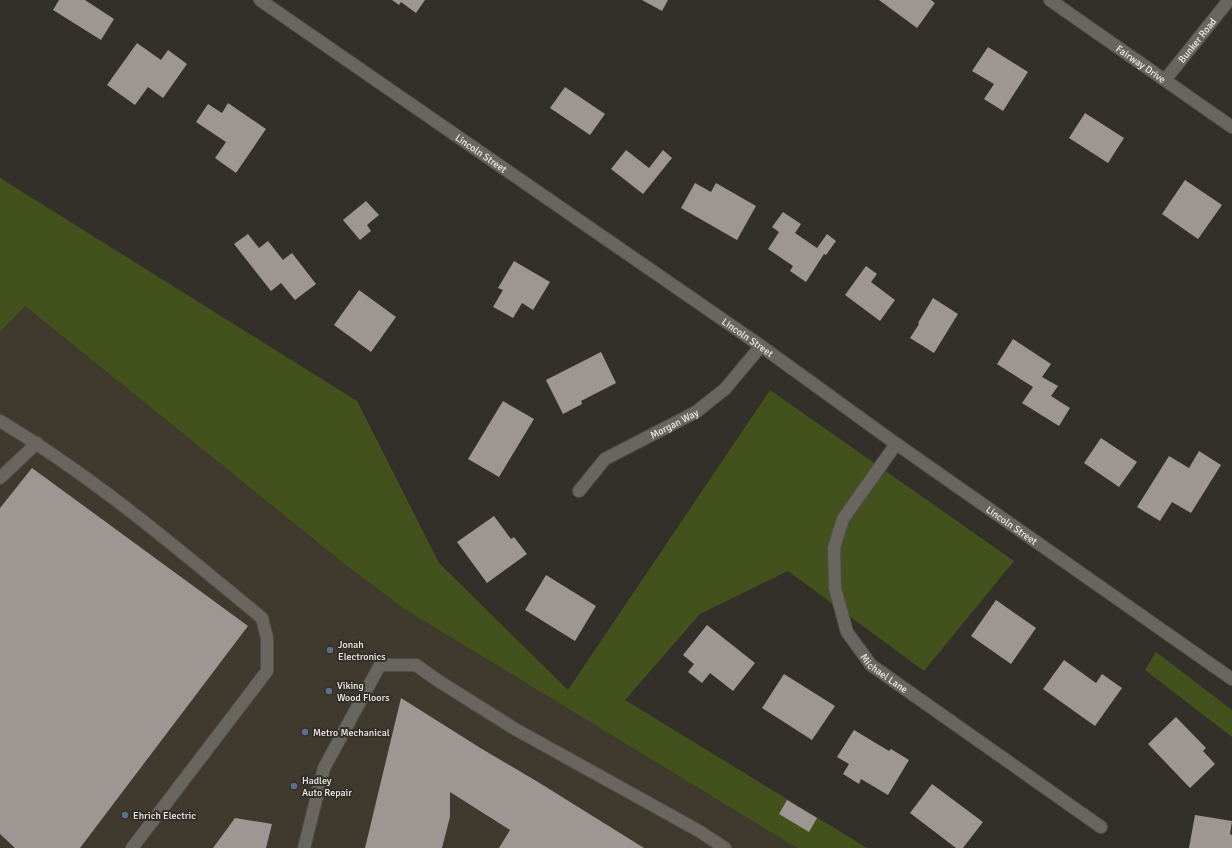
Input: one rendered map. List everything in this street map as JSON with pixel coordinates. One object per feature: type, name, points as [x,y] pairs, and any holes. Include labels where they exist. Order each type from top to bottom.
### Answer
[{"type":"street","name":"Lincoln Street","points":[[260,0],[762,346],[896,444],[1232,679]]},
{"type":"street","name":"Fairway Drive","points":[[1050,0],[1232,127]]},
{"type":"street","name":"Bunker Road","points":[[1164,80],[1228,0]]},
{"type":"street","name":"Morgan Way","points":[[578,491],[606,459],[696,412],[725,389],[762,346]]},
{"type":"street","points":[[0,421],[37,444],[160,534],[262,618],[267,638],[267,671],[132,848]]},
{"type":"street","points":[[0,478],[37,444]]},
{"type":"street","name":"Michael Lane","points":[[896,444],[843,519],[834,548],[835,588],[847,632],[871,665],[1100,827]]},
{"type":"street","points":[[304,848],[324,768],[380,665],[416,665],[436,680],[515,729],[699,831],[725,848]]},
{"type":"shaded area","points":[[25,306],[347,566],[406,610],[797,848],[0,848],[0,332]]},
{"type":"green space","points":[[0,178],[357,401],[439,563],[568,690],[770,390],[1014,561],[924,671],[788,571],[700,614],[625,700],[867,848],[797,848],[406,610],[347,566],[25,306],[0,332]]},
{"type":"green space","points":[[1156,652],[1232,710],[1232,737],[1145,670]]},
{"type":"building","points":[[59,0],[85,0],[114,19],[101,40],[53,10]]},
{"type":"building","points":[[392,0],[425,0],[416,13],[401,2],[399,5]]},
{"type":"building","points":[[642,0],[668,0],[662,11]]},
{"type":"building","points":[[879,0],[931,0],[935,3],[917,28]]},
{"type":"building","points":[[137,43],[161,60],[168,50],[187,64],[163,98],[148,87],[135,105],[107,85]]},
{"type":"building","points":[[988,47],[1028,72],[1003,111],[984,99],[994,84],[972,71]]},
{"type":"building","points":[[565,87],[605,114],[590,135],[550,108]]},
{"type":"building","points":[[228,103],[266,129],[236,173],[215,158],[226,142],[196,122],[208,104],[222,113]]},
{"type":"building","points":[[1085,113],[1124,138],[1108,163],[1069,138]]},
{"type":"building","points":[[626,150],[649,168],[663,150],[672,158],[643,194],[611,169]]},
{"type":"building","points":[[1185,180],[1222,205],[1198,239],[1162,214]]},
{"type":"building","points":[[695,183],[711,192],[716,183],[756,206],[737,240],[681,208]]},
{"type":"building","points":[[366,201],[379,215],[367,225],[371,231],[360,240],[343,220]]},
{"type":"building","points":[[783,212],[801,224],[795,233],[817,248],[827,234],[836,241],[826,255],[824,254],[806,282],[790,271],[793,266],[768,249],[779,232],[772,227]]},
{"type":"building","points":[[248,234],[259,248],[268,241],[283,260],[292,253],[316,284],[295,300],[281,283],[271,291],[234,244]]},
{"type":"building","points":[[514,261],[550,282],[533,310],[522,303],[513,318],[493,307],[503,290],[498,288]]},
{"type":"building","points":[[866,266],[877,274],[871,282],[895,300],[880,321],[845,295]]},
{"type":"building","points":[[359,290],[396,317],[371,352],[334,325]]},
{"type":"building","points":[[933,298],[958,314],[934,353],[910,338]]},
{"type":"building","points":[[1013,339],[1051,364],[1042,377],[1058,386],[1051,396],[1070,408],[1059,426],[1022,403],[1033,387],[997,364]]},
{"type":"building","points":[[601,352],[616,383],[581,401],[582,404],[563,414],[546,380]]},
{"type":"building","points":[[503,401],[534,419],[499,477],[468,459]]},
{"type":"building","points":[[1101,438],[1137,462],[1119,487],[1084,463]]},
{"type":"building","points":[[1199,451],[1221,465],[1191,513],[1172,502],[1160,521],[1137,507],[1169,456],[1189,468]]},
{"type":"building","points":[[32,468],[248,626],[80,848],[15,848],[0,834],[0,508]]},
{"type":"building","points":[[494,516],[511,539],[514,537],[527,554],[487,583],[457,542]]},
{"type":"building","points":[[546,575],[596,606],[575,641],[525,610]]},
{"type":"building","points":[[996,600],[1036,628],[1011,664],[971,636]]},
{"type":"building","points":[[707,625],[755,663],[733,691],[710,673],[702,683],[688,672],[694,664],[683,655]]},
{"type":"building","points":[[1064,660],[1096,683],[1102,674],[1122,688],[1095,726],[1043,689]]},
{"type":"building","points":[[784,674],[835,706],[812,740],[762,708]]},
{"type":"building","points":[[401,698],[644,848],[499,848],[510,830],[450,792],[450,817],[442,848],[365,848]]},
{"type":"building","points":[[1176,717],[1206,748],[1203,751],[1215,764],[1190,788],[1148,744]]},
{"type":"building","points":[[854,730],[889,751],[891,749],[909,760],[888,795],[861,779],[859,784],[843,774],[849,764],[837,757]]},
{"type":"building","points":[[932,784],[983,822],[963,848],[956,848],[910,813]]},
{"type":"building","points":[[787,800],[817,818],[809,832],[779,814]]},
{"type":"building","points":[[1195,815],[1232,821],[1230,834],[1232,835],[1232,848],[1189,848]]},
{"type":"building","points":[[235,818],[272,824],[266,848],[213,848]]},
{"type":"place","name":"Jonah Electronics","points":[[330,650]]},
{"type":"place","name":"Viking Wood Floors","points":[[329,691]]},
{"type":"place","name":"Metro Mechanical","points":[[305,732]]},
{"type":"place","name":"Hadley Auto Repair","points":[[294,786]]},
{"type":"place","name":"Ehrich Electric","points":[[125,815]]}]
